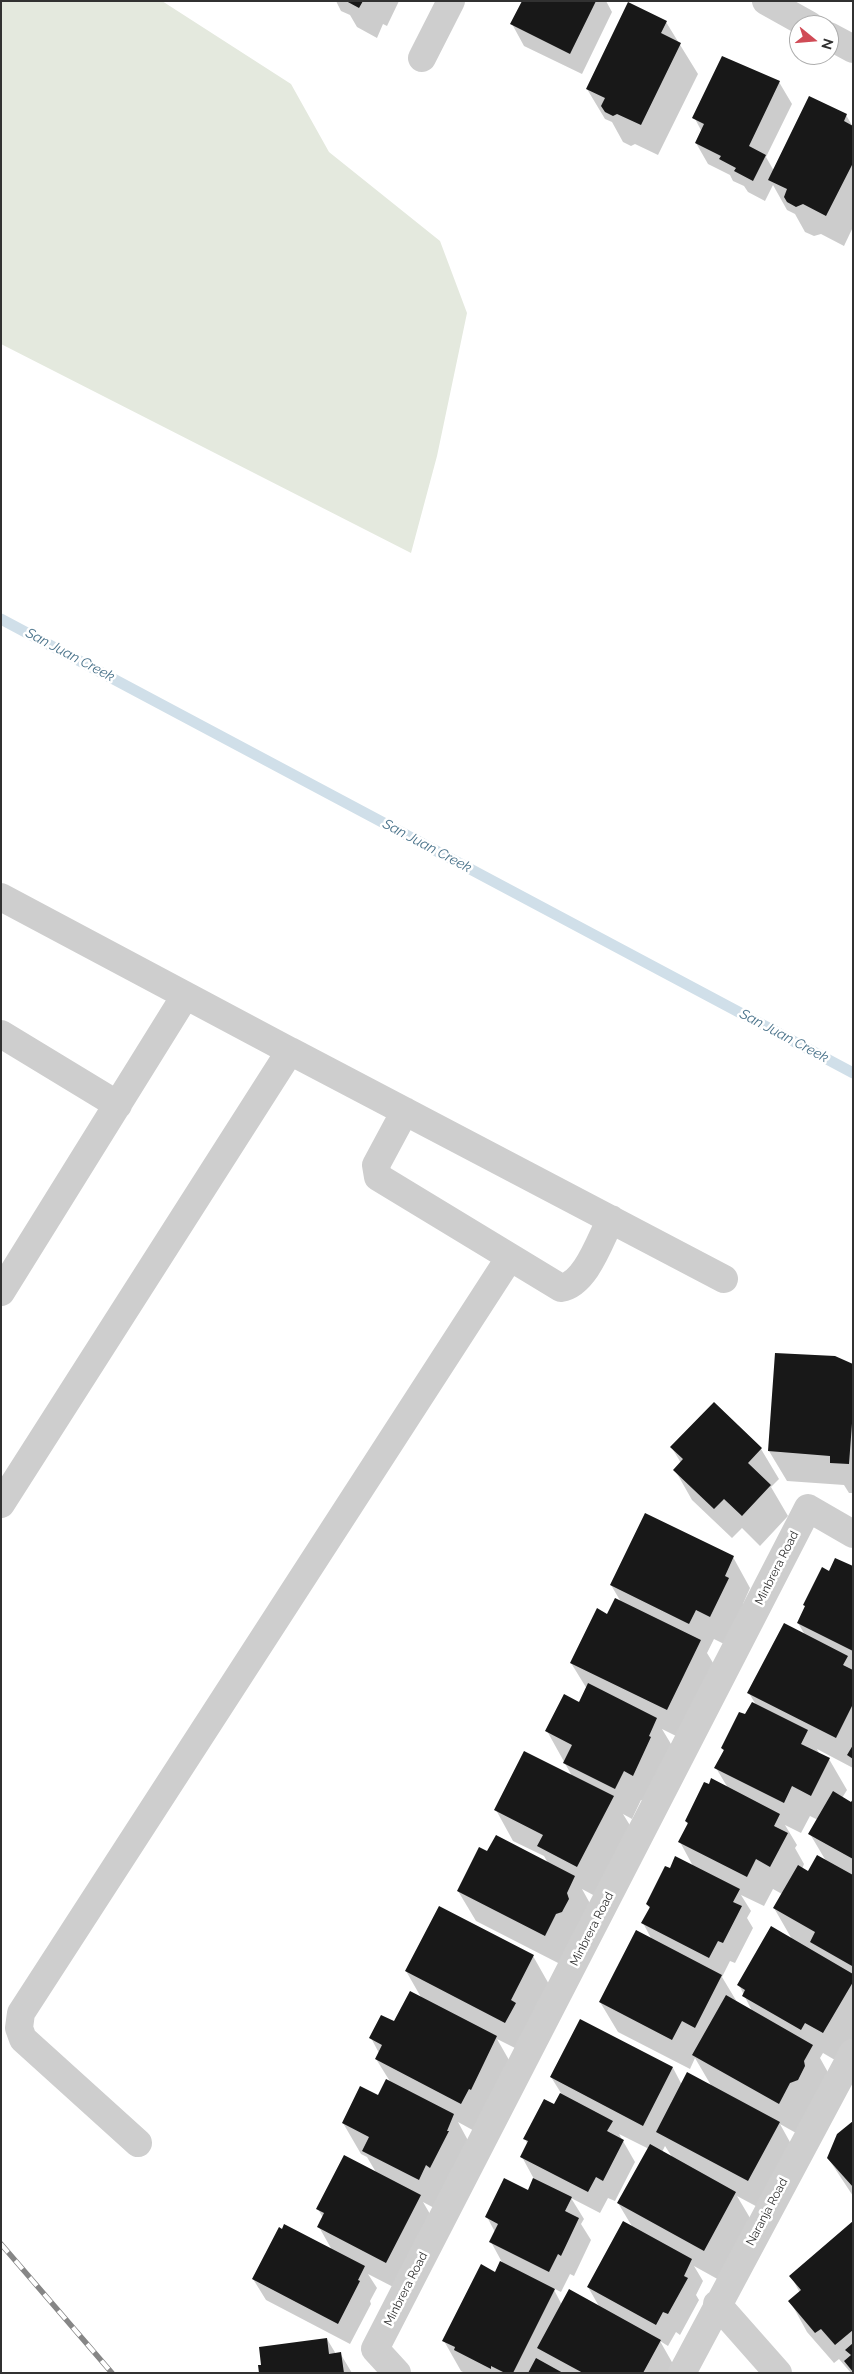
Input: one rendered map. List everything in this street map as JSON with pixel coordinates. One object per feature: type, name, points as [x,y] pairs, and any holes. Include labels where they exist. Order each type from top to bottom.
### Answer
[{"type":"street","points":[[422,58],[451,1]]},
{"type":"street","points":[[766,1],[791,15]]},
{"type":"street","points":[[839,41],[853,49]]},
{"type":"street","points":[[1,897],[724,1279]]},
{"type":"street","points":[[1,1292],[186,996]]},
{"type":"street","points":[[1,1034],[118,1105]]},
{"type":"street","points":[[1,1504],[290,1051]]},
{"type":"street","points":[[405,1112],[376,1165],[378,1178],[561,1288],[570,1287],[581,1277],[611,1219]]},
{"type":"street","points":[[138,2143],[23,2040],[19,2028],[21,2013],[510,1257]]},
{"type":"street","name":"Minbrera Road","points":[[397,2373],[375,2349],[808,1508],[853,1534]]},
{"type":"street","name":"Naranja Road","points":[[682,2373],[853,2053]]},
{"type":"street","points":[[718,2304],[778,2373]]},
{"type":"shaded area","points":[[1,1],[162,1],[291,84],[329,152],[440,241],[467,313],[437,456],[411,553],[1,344]]},
{"type":"building","points":[[346,1],[363,1],[359,8]]},
{"type":"building","points":[[522,1],[596,1],[570,54],[510,24]]},
{"type":"building","points":[[628,2],[667,21],[661,33],[681,43],[641,125],[617,114],[613,116],[605,112],[601,106],[605,98],[586,89]]},
{"type":"building","points":[[722,56],[780,81],[749,146],[766,155],[753,181],[734,171],[736,168],[719,159],[721,156],[695,143],[704,124],[692,118]]},
{"type":"building","points":[[809,96],[847,114],[844,121],[853,126],[853,163],[826,216],[803,204],[796,207],[787,202],[784,197],[787,189],[768,180]]},
{"type":"building","points":[[775,1353],[835,1356],[853,1364],[853,1410],[849,1464],[830,1463],[830,1456],[768,1451]]},
{"type":"building","points":[[714,1402],[762,1448],[748,1463],[771,1485],[742,1516],[724,1499],[714,1509],[673,1470],[683,1459],[670,1447]]},
{"type":"building","points":[[645,1513],[734,1556],[725,1576],[729,1578],[710,1617],[696,1610],[689,1624],[610,1585]]},
{"type":"building","points":[[835,1558],[853,1566],[853,1651],[797,1623],[805,1606],[803,1605],[822,1567],[829,1571]]},
{"type":"building","points":[[615,1598],[701,1640],[667,1710],[570,1663],[597,1608],[607,1614]]},
{"type":"building","points":[[784,1623],[848,1656],[843,1665],[853,1670],[853,1704],[836,1738],[747,1693]]},
{"type":"building","points":[[588,1683],[657,1718],[649,1736],[651,1737],[633,1776],[624,1771],[615,1789],[563,1763],[572,1745],[545,1731],[564,1694],[579,1702]]},
{"type":"building","points":[[752,1702],[808,1730],[801,1744],[830,1758],[811,1796],[792,1786],[784,1803],[714,1768],[724,1750],[721,1748],[739,1712],[745,1714]]},
{"type":"building","points":[[853,1745],[853,1759],[847,1755]]},
{"type":"building","points":[[524,1751],[614,1796],[577,1867],[537,1846],[543,1835],[494,1810]]},
{"type":"building","points":[[711,1778],[780,1814],[774,1826],[788,1833],[770,1867],[756,1859],[747,1877],[678,1842],[688,1823],[685,1821],[704,1782],[709,1784]]},
{"type":"building","points":[[833,1791],[851,1802],[853,1799],[853,1859],[808,1834]]},
{"type":"building","points":[[496,1835],[575,1876],[567,1893],[569,1899],[562,1912],[556,1914],[545,1936],[457,1891],[479,1847],[487,1851]]},
{"type":"building","points":[[817,1855],[853,1875],[852,1966],[810,1942],[815,1932],[773,1908],[798,1865],[808,1871]]},
{"type":"building","points":[[675,1856],[740,1889],[733,1902],[742,1906],[723,1943],[718,1941],[709,1958],[641,1923],[650,1907],[646,1904],[665,1866],[670,1868]]},
{"type":"building","points":[[439,1906],[534,1955],[511,2000],[516,2003],[505,2023],[405,1971]]},
{"type":"building","points":[[771,1926],[853,1974],[853,1982],[823,2033],[805,2023],[801,2030],[742,1996],[745,1990],[737,1985]]},
{"type":"building","points":[[636,1930],[722,1975],[695,2028],[682,2021],[672,2040],[599,2002]]},
{"type":"building","points":[[410,1991],[497,2036],[471,2090],[469,2089],[461,2104],[375,2059],[382,2045],[369,2038],[381,2015],[394,2021]]},
{"type":"building","points":[[726,1995],[813,2045],[804,2061],[805,2066],[798,2080],[790,2083],[779,2104],[692,2055]]},
{"type":"building","points":[[580,2019],[673,2067],[643,2126],[550,2077]]},
{"type":"building","points":[[687,2072],[780,2122],[748,2181],[656,2132]]},
{"type":"building","points":[[386,2079],[454,2114],[447,2131],[449,2131],[430,2168],[426,2165],[419,2180],[362,2151],[369,2137],[342,2123],[360,2086],[378,2095]]},
{"type":"building","points":[[560,2093],[613,2121],[607,2131],[624,2140],[603,2181],[596,2177],[588,2192],[520,2157],[528,2141],[523,2139],[544,2099],[554,2104]]},
{"type":"building","points":[[853,2121],[853,2187],[827,2158],[837,2134]]},
{"type":"building","points":[[650,2144],[736,2192],[704,2251],[617,2203]]},
{"type":"building","points":[[344,2155],[421,2195],[386,2263],[317,2227],[324,2213],[316,2209]]},
{"type":"building","points":[[504,2178],[528,2190],[533,2178],[572,2197],[565,2211],[579,2218],[561,2256],[558,2254],[549,2272],[489,2242],[498,2224],[485,2217]]},
{"type":"building","points":[[623,2221],[692,2259],[684,2276],[688,2278],[668,2314],[663,2312],[656,2325],[587,2287]]},
{"type":"building","points":[[853,2221],[853,2330],[835,2345],[821,2329],[815,2333],[788,2301],[801,2290],[789,2276]]},
{"type":"building","points":[[284,2224],[365,2266],[358,2280],[360,2281],[338,2324],[252,2279],[279,2227],[282,2229]]},
{"type":"building","points":[[500,2261],[555,2289],[513,2373],[505,2373],[491,2366],[491,2369],[454,2350],[455,2347],[442,2341],[481,2264],[495,2272]]},
{"type":"building","points":[[569,2289],[661,2340],[643,2373],[583,2373],[537,2348]]},
{"type":"building","points":[[327,2338],[329,2354],[341,2352],[344,2373],[259,2373],[258,2365],[261,2365],[259,2347]]},
{"type":"building","points":[[853,2343],[853,2372],[844,2361],[851,2355],[845,2350]]},
{"type":"building","points":[[536,2358],[563,2373],[528,2373]]},
{"type":"waterway","name":"San Juan Creek","points":[[1,619],[853,1073]]},
{"type":"railway","points":[[1,2244],[112,2373]]}]
